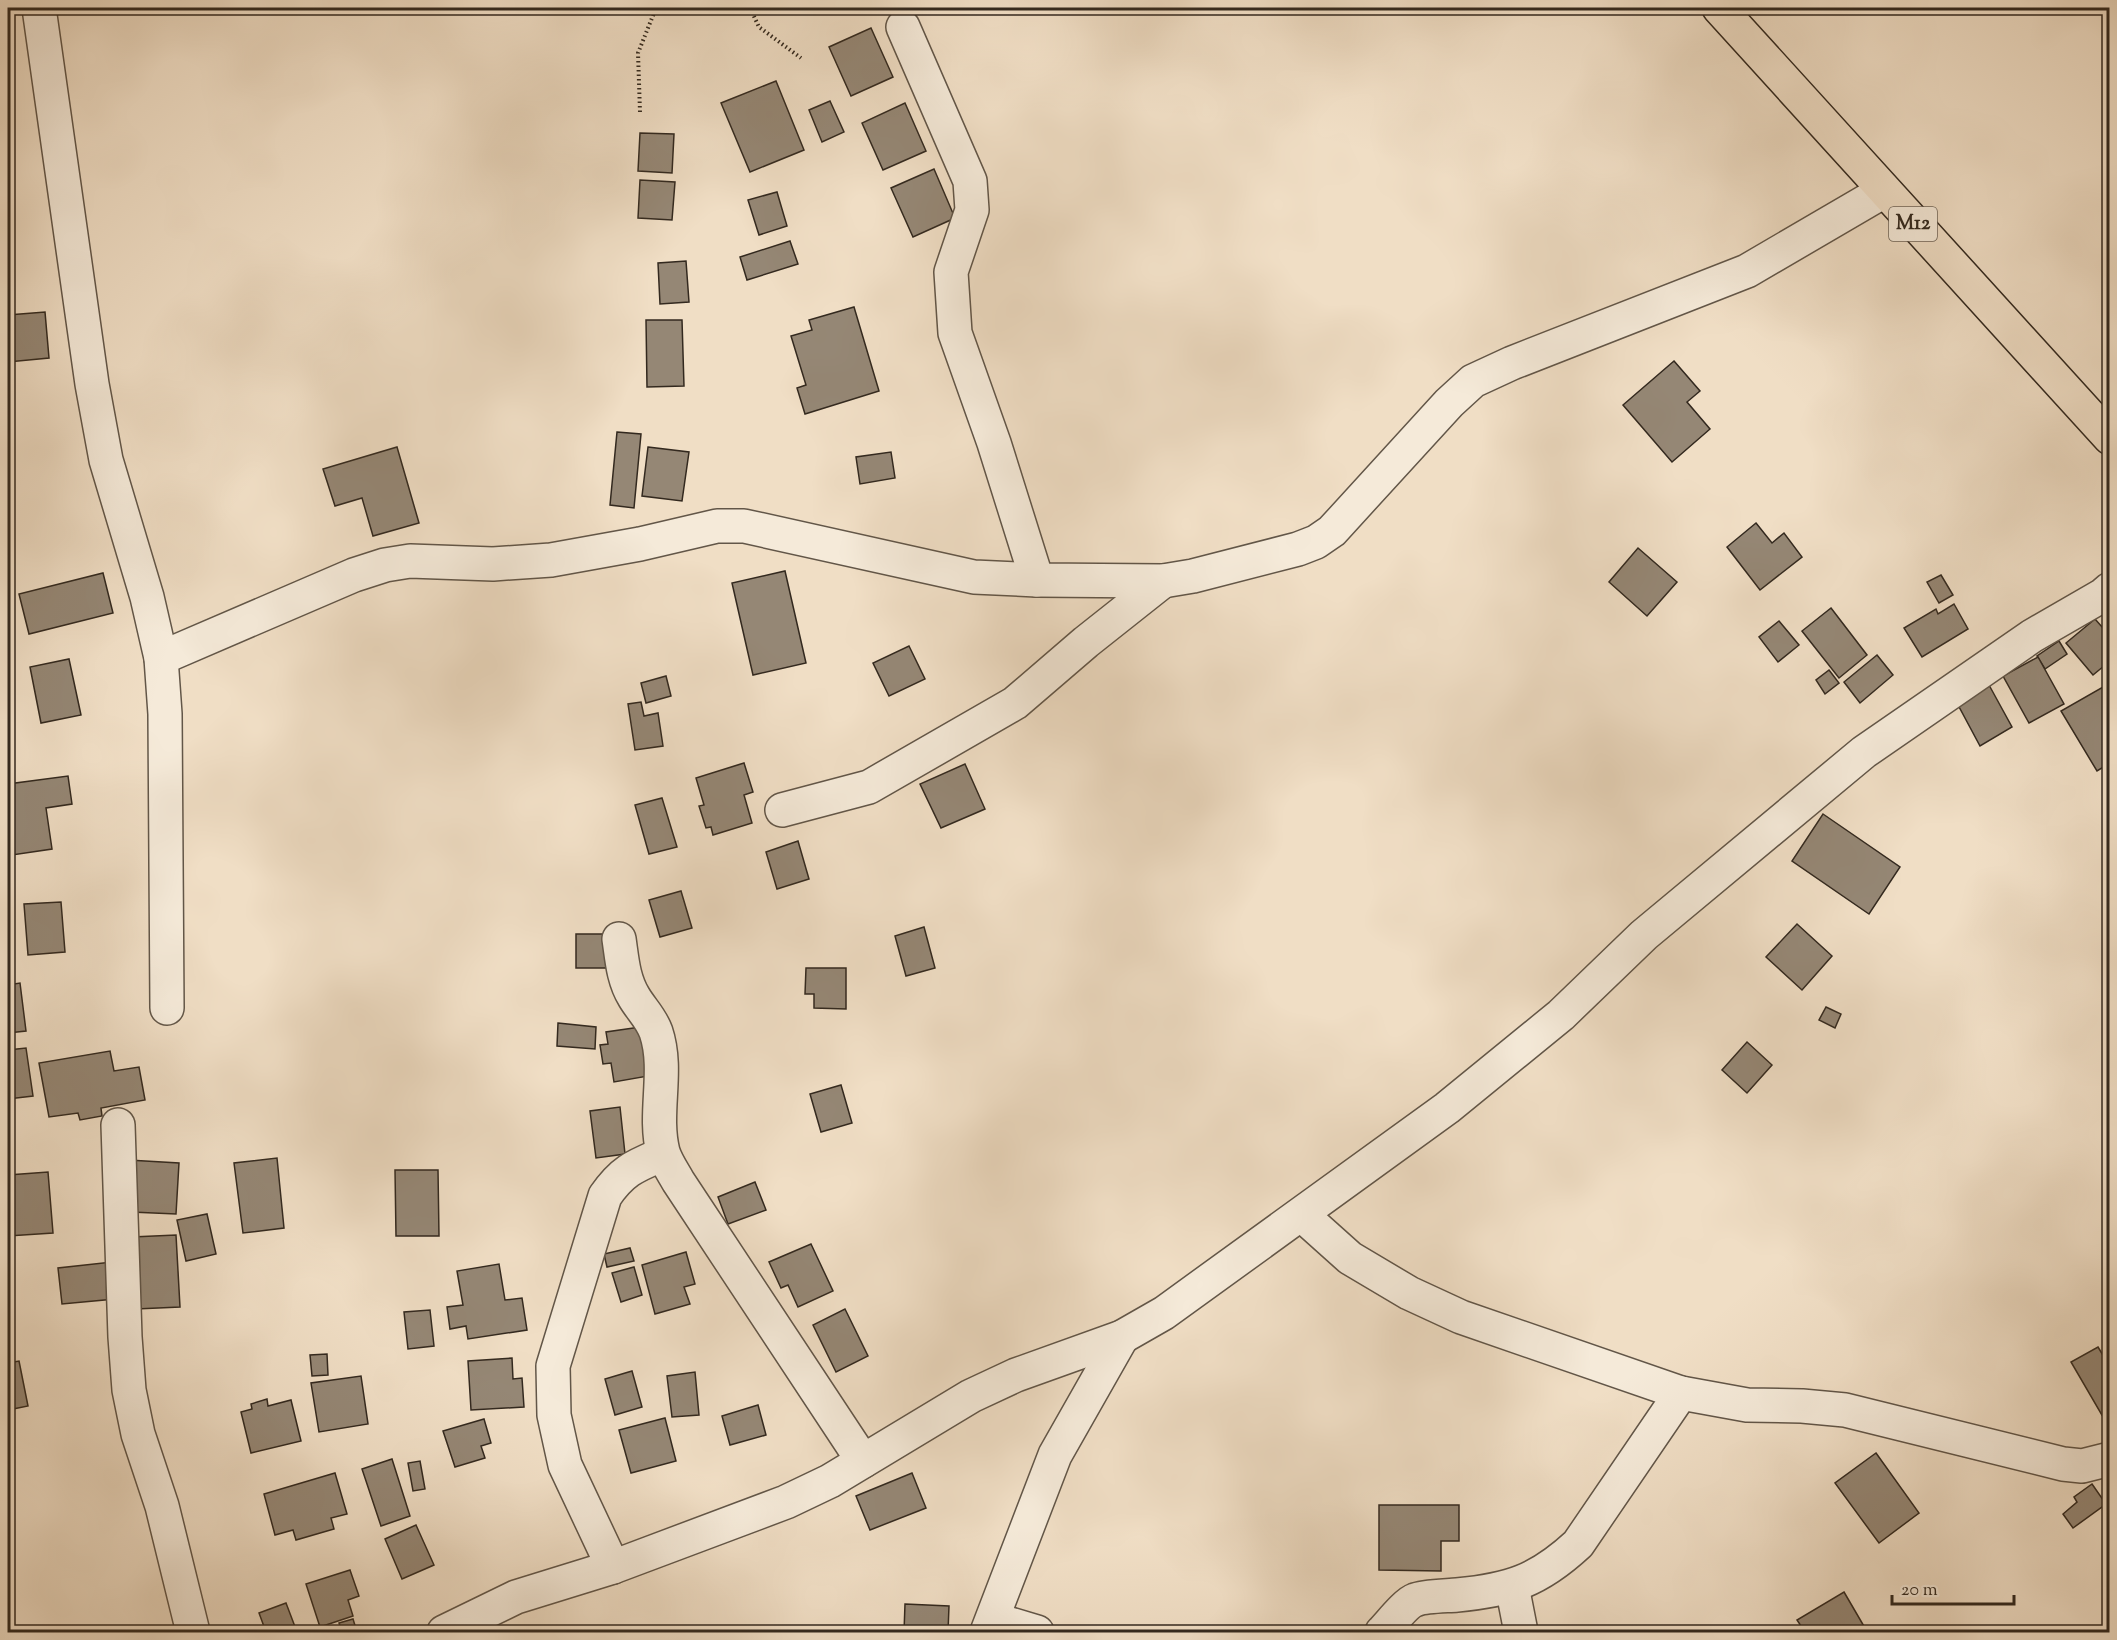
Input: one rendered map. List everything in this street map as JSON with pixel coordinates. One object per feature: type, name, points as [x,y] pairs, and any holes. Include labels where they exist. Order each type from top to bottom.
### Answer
[{"type":"highway","name":"M12","points":[[1719,8],[2109,438]]},
{"type":"street","points":[[39,8],[92,384],[106,460],[147,597],[161,658],[165,714],[167,1008]]},
{"type":"street","points":[[903,27],[970,181],[972,210],[951,272],[955,333],[994,443],[1036,580]]},
{"type":"street","points":[[161,658],[354,575],[385,565],[410,561],[493,564],[551,560],[649,542],[717,526],[744,526],[974,577],[1163,581],[1225,570],[1298,549],[1316,542],[1332,531],[1449,403],[1473,381],[1512,363],[1747,271],[1884,191]]},
{"type":"street","points":[[782,810],[869,787],[1015,704],[1086,642],[1163,581]]},
{"type":"street","points":[[444,1632],[516,1597],[613,1567],[786,1502],[830,1481],[971,1396],[1016,1375],[1122,1337],[1164,1313],[1447,1108],[1561,1015],[1644,934],[1864,752],[2032,636],[2103,595],[2109,589]]},
{"type":"street","points":[[619,939],[625,979],[634,998],[647,1013],[656,1033],[662,1068],[660,1127],[663,1154],[678,1181],[863,1461]]},
{"type":"street","points":[[118,1125],[129,1390],[138,1434],[162,1506],[193,1632]]},
{"type":"street","points":[[613,1567],[565,1465],[554,1415],[553,1366],[605,1196],[617,1178],[634,1166],[663,1154]]},
{"type":"street","points":[[1302,1215],[1350,1258],[1409,1293],[1461,1317],[1681,1393],[1747,1405],[1802,1406],[1845,1410],[2063,1464],[2082,1466],[2109,1459]]},
{"type":"street","points":[[1037,1632],[990,1626],[1055,1455],[1122,1337]]},
{"type":"street","points":[[1382,1632],[1414,1600],[1488,1592],[1512,1586],[1536,1577],[1558,1562],[1578,1544],[1681,1393]]},
{"type":"street","points":[[1512,1586],[1521,1632]]},
{"type":"path","points":[[640,112],[638,53],[656,8]]},
{"type":"path","points":[[750,8],[759,27],[801,58]]},
{"type":"building","points":[[871,28],[893,77],[851,96],[829,47]]},
{"type":"building","points":[[776,81],[804,150],[750,172],[721,103]]},
{"type":"building","points":[[830,101],[844,132],[822,142],[809,110]]},
{"type":"building","points":[[905,103],[926,151],[883,170],[862,123]]},
{"type":"building","points":[[640,133],[674,134],[672,173],[638,171]]},
{"type":"building","points":[[934,169],[955,218],[913,237],[891,188]]},
{"type":"building","points":[[640,180],[675,182],[672,220],[638,218]]},
{"type":"building","points":[[777,192],[787,226],[759,235],[748,200]]},
{"type":"building","points":[[790,241],[798,264],[747,280],[740,257]]},
{"type":"building","points":[[686,261],[689,302],[660,304],[658,263]]},
{"type":"building","points":[[854,307],[879,391],[805,414],[797,388],[806,385],[791,336],[812,330],[809,320]]},
{"type":"building","points":[[45,312],[49,358],[8,362],[8,315]]},
{"type":"building","points":[[646,320],[682,320],[684,386],[647,387]]},
{"type":"building","points":[[1674,361],[1700,391],[1687,402],[1710,429],[1672,462],[1623,405]]},
{"type":"building","points":[[617,432],[641,434],[634,508],[610,505]]},
{"type":"building","points":[[397,447],[419,523],[373,536],[362,498],[335,506],[323,469]]},
{"type":"building","points":[[648,447],[689,452],[682,501],[642,496]]},
{"type":"building","points":[[891,452],[895,478],[860,484],[856,457]]},
{"type":"building","points":[[1756,523],[1772,543],[1784,533],[1802,557],[1760,590],[1727,547]]},
{"type":"building","points":[[1638,548],[1677,582],[1647,616],[1609,582]]},
{"type":"building","points":[[785,571],[806,663],[753,675],[732,583]]},
{"type":"building","points":[[103,573],[113,613],[29,634],[19,594]]},
{"type":"building","points":[[1941,575],[1953,595],[1939,603],[1927,582]]},
{"type":"building","points":[[1954,604],[1968,629],[1922,657],[1904,628],[1936,609],[1938,614]]},
{"type":"building","points":[[1831,608],[1867,655],[1839,678],[1802,631]]},
{"type":"building","points":[[2095,619],[2110,636],[2110,661],[2093,675],[2066,643]]},
{"type":"building","points":[[1779,621],[1799,645],[1778,662],[1759,637]]},
{"type":"building","points":[[2059,641],[2067,654],[2045,669],[2037,656]]},
{"type":"building","points":[[909,646],[925,679],[889,696],[873,663]]},
{"type":"building","points":[[1877,655],[1893,675],[1860,703],[1844,682]]},
{"type":"building","points":[[2038,657],[2064,704],[2029,723],[2003,676]]},
{"type":"building","points":[[69,659],[81,715],[41,723],[30,667]]},
{"type":"building","points":[[1829,670],[1839,683],[1825,694],[1816,680]]},
{"type":"building","points":[[666,676],[671,696],[646,703],[641,683]]},
{"type":"building","points":[[2110,683],[2110,763],[2097,771],[2061,711]]},
{"type":"building","points":[[1989,685],[2012,727],[1980,746],[1957,703]]},
{"type":"building","points":[[641,702],[644,716],[658,713],[663,746],[635,750],[628,704]]},
{"type":"building","points":[[744,763],[753,792],[744,795],[752,823],[713,835],[711,827],[706,828],[699,806],[704,805],[696,778]]},
{"type":"building","points":[[965,764],[985,809],[941,828],[920,784]]},
{"type":"building","points":[[68,776],[72,804],[46,808],[52,849],[12,855],[8,824],[8,784]]},
{"type":"building","points":[[662,798],[677,847],[649,854],[635,805]]},
{"type":"building","points":[[1823,814],[1900,867],[1869,914],[1792,861]]},
{"type":"building","points":[[798,841],[809,879],[777,889],[766,852]]},
{"type":"building","points":[[681,891],[692,928],[660,937],[649,900]]},
{"type":"building","points":[[61,902],[65,952],[28,955],[24,904]]},
{"type":"building","points":[[1797,924],[1832,956],[1802,990],[1766,957]]},
{"type":"building","points":[[924,927],[935,968],[906,976],[895,936]]},
{"type":"building","points":[[576,934],[607,934],[608,968],[576,968]]},
{"type":"building","points":[[806,968],[846,968],[846,1009],[814,1008],[814,994],[805,994]]},
{"type":"building","points":[[20,983],[26,1031],[8,1033],[8,985]]},
{"type":"building","points":[[1826,1007],[1841,1014],[1835,1028],[1819,1020]]},
{"type":"building","points":[[558,1023],[596,1027],[595,1049],[557,1046]]},
{"type":"building","points":[[647,1026],[654,1075],[614,1082],[611,1063],[603,1064],[600,1045],[608,1044],[606,1032]]},
{"type":"building","points":[[1747,1042],[1772,1065],[1747,1093],[1722,1070]]},
{"type":"building","points":[[26,1048],[33,1096],[8,1099],[8,1050]]},
{"type":"building","points":[[110,1051],[114,1071],[139,1067],[145,1100],[101,1108],[102,1116],[80,1120],[78,1113],[49,1117],[39,1063]]},
{"type":"building","points":[[841,1085],[852,1123],[821,1132],[810,1094]]},
{"type":"building","points":[[620,1107],[625,1154],[596,1158],[590,1111]]},
{"type":"building","points":[[277,1158],[284,1228],[243,1233],[234,1163]]},
{"type":"building","points":[[128,1160],[179,1163],[176,1214],[131,1212]]},
{"type":"building","points":[[395,1170],[438,1170],[439,1236],[396,1236]]},
{"type":"building","points":[[48,1172],[53,1233],[8,1236],[8,1175]]},
{"type":"building","points":[[755,1182],[766,1210],[728,1224],[718,1197]]},
{"type":"building","points":[[207,1214],[216,1254],[186,1261],[177,1220]]},
{"type":"building","points":[[176,1235],[180,1307],[136,1309],[132,1237]]},
{"type":"building","points":[[811,1244],[833,1291],[798,1307],[788,1285],[781,1288],[769,1262]]},
{"type":"building","points":[[630,1248],[634,1261],[607,1267],[604,1254]]},
{"type":"building","points":[[686,1252],[695,1284],[684,1287],[690,1304],[655,1314],[642,1265]]},
{"type":"building","points":[[112,1262],[115,1299],[62,1304],[58,1268]]},
{"type":"building","points":[[499,1264],[505,1300],[522,1298],[527,1330],[468,1339],[466,1326],[450,1329],[447,1307],[463,1305],[457,1271]]},
{"type":"building","points":[[634,1267],[642,1295],[621,1302],[612,1273]]},
{"type":"building","points":[[845,1309],[868,1356],[836,1372],[813,1325]]},
{"type":"building","points":[[430,1310],[434,1346],[408,1349],[404,1312]]},
{"type":"building","points":[[2098,1347],[2110,1367],[2110,1429],[2071,1362]]},
{"type":"building","points":[[327,1354],[328,1375],[312,1376],[310,1355]]},
{"type":"building","points":[[512,1358],[513,1379],[522,1378],[524,1407],[471,1410],[468,1361]]},
{"type":"building","points":[[19,1361],[28,1406],[8,1410],[8,1363]]},
{"type":"building","points":[[632,1371],[642,1407],[615,1415],[605,1379]]},
{"type":"building","points":[[695,1372],[699,1415],[672,1417],[667,1376]]},
{"type":"building","points":[[361,1376],[368,1424],[319,1432],[311,1383]]},
{"type":"building","points":[[267,1399],[268,1406],[291,1400],[301,1441],[251,1453],[241,1412],[252,1409],[251,1404]]},
{"type":"building","points":[[758,1405],[766,1435],[730,1445],[722,1416]]},
{"type":"building","points":[[665,1418],[676,1461],[631,1473],[619,1430]]},
{"type":"building","points":[[484,1419],[491,1443],[481,1446],[485,1458],[455,1467],[443,1431]]},
{"type":"building","points":[[1876,1453],[1919,1513],[1879,1543],[1835,1483]]},
{"type":"building","points":[[392,1459],[410,1516],[381,1526],[362,1469]]},
{"type":"building","points":[[420,1461],[425,1489],[413,1491],[408,1463]]},
{"type":"building","points":[[335,1473],[347,1514],[331,1518],[334,1529],[296,1540],[293,1530],[275,1535],[264,1494]]},
{"type":"building","points":[[912,1473],[926,1508],[870,1530],[856,1496]]},
{"type":"building","points":[[2092,1484],[2106,1504],[2073,1528],[2063,1514],[2077,1502],[2074,1497]]},
{"type":"building","points":[[1379,1505],[1459,1505],[1459,1541],[1441,1541],[1441,1571],[1379,1570]]},
{"type":"building","points":[[416,1525],[434,1565],[402,1579],[385,1539]]},
{"type":"building","points":[[350,1570],[359,1596],[348,1600],[353,1616],[320,1627],[306,1584]]},
{"type":"building","points":[[1844,1592],[1865,1628],[1857,1632],[1805,1632],[1797,1620]]},
{"type":"building","points":[[286,1603],[297,1632],[266,1632],[259,1613]]},
{"type":"building","points":[[905,1604],[949,1606],[948,1632],[904,1632]]},
{"type":"building","points":[[353,1619],[357,1632],[342,1632],[339,1623]]}]
